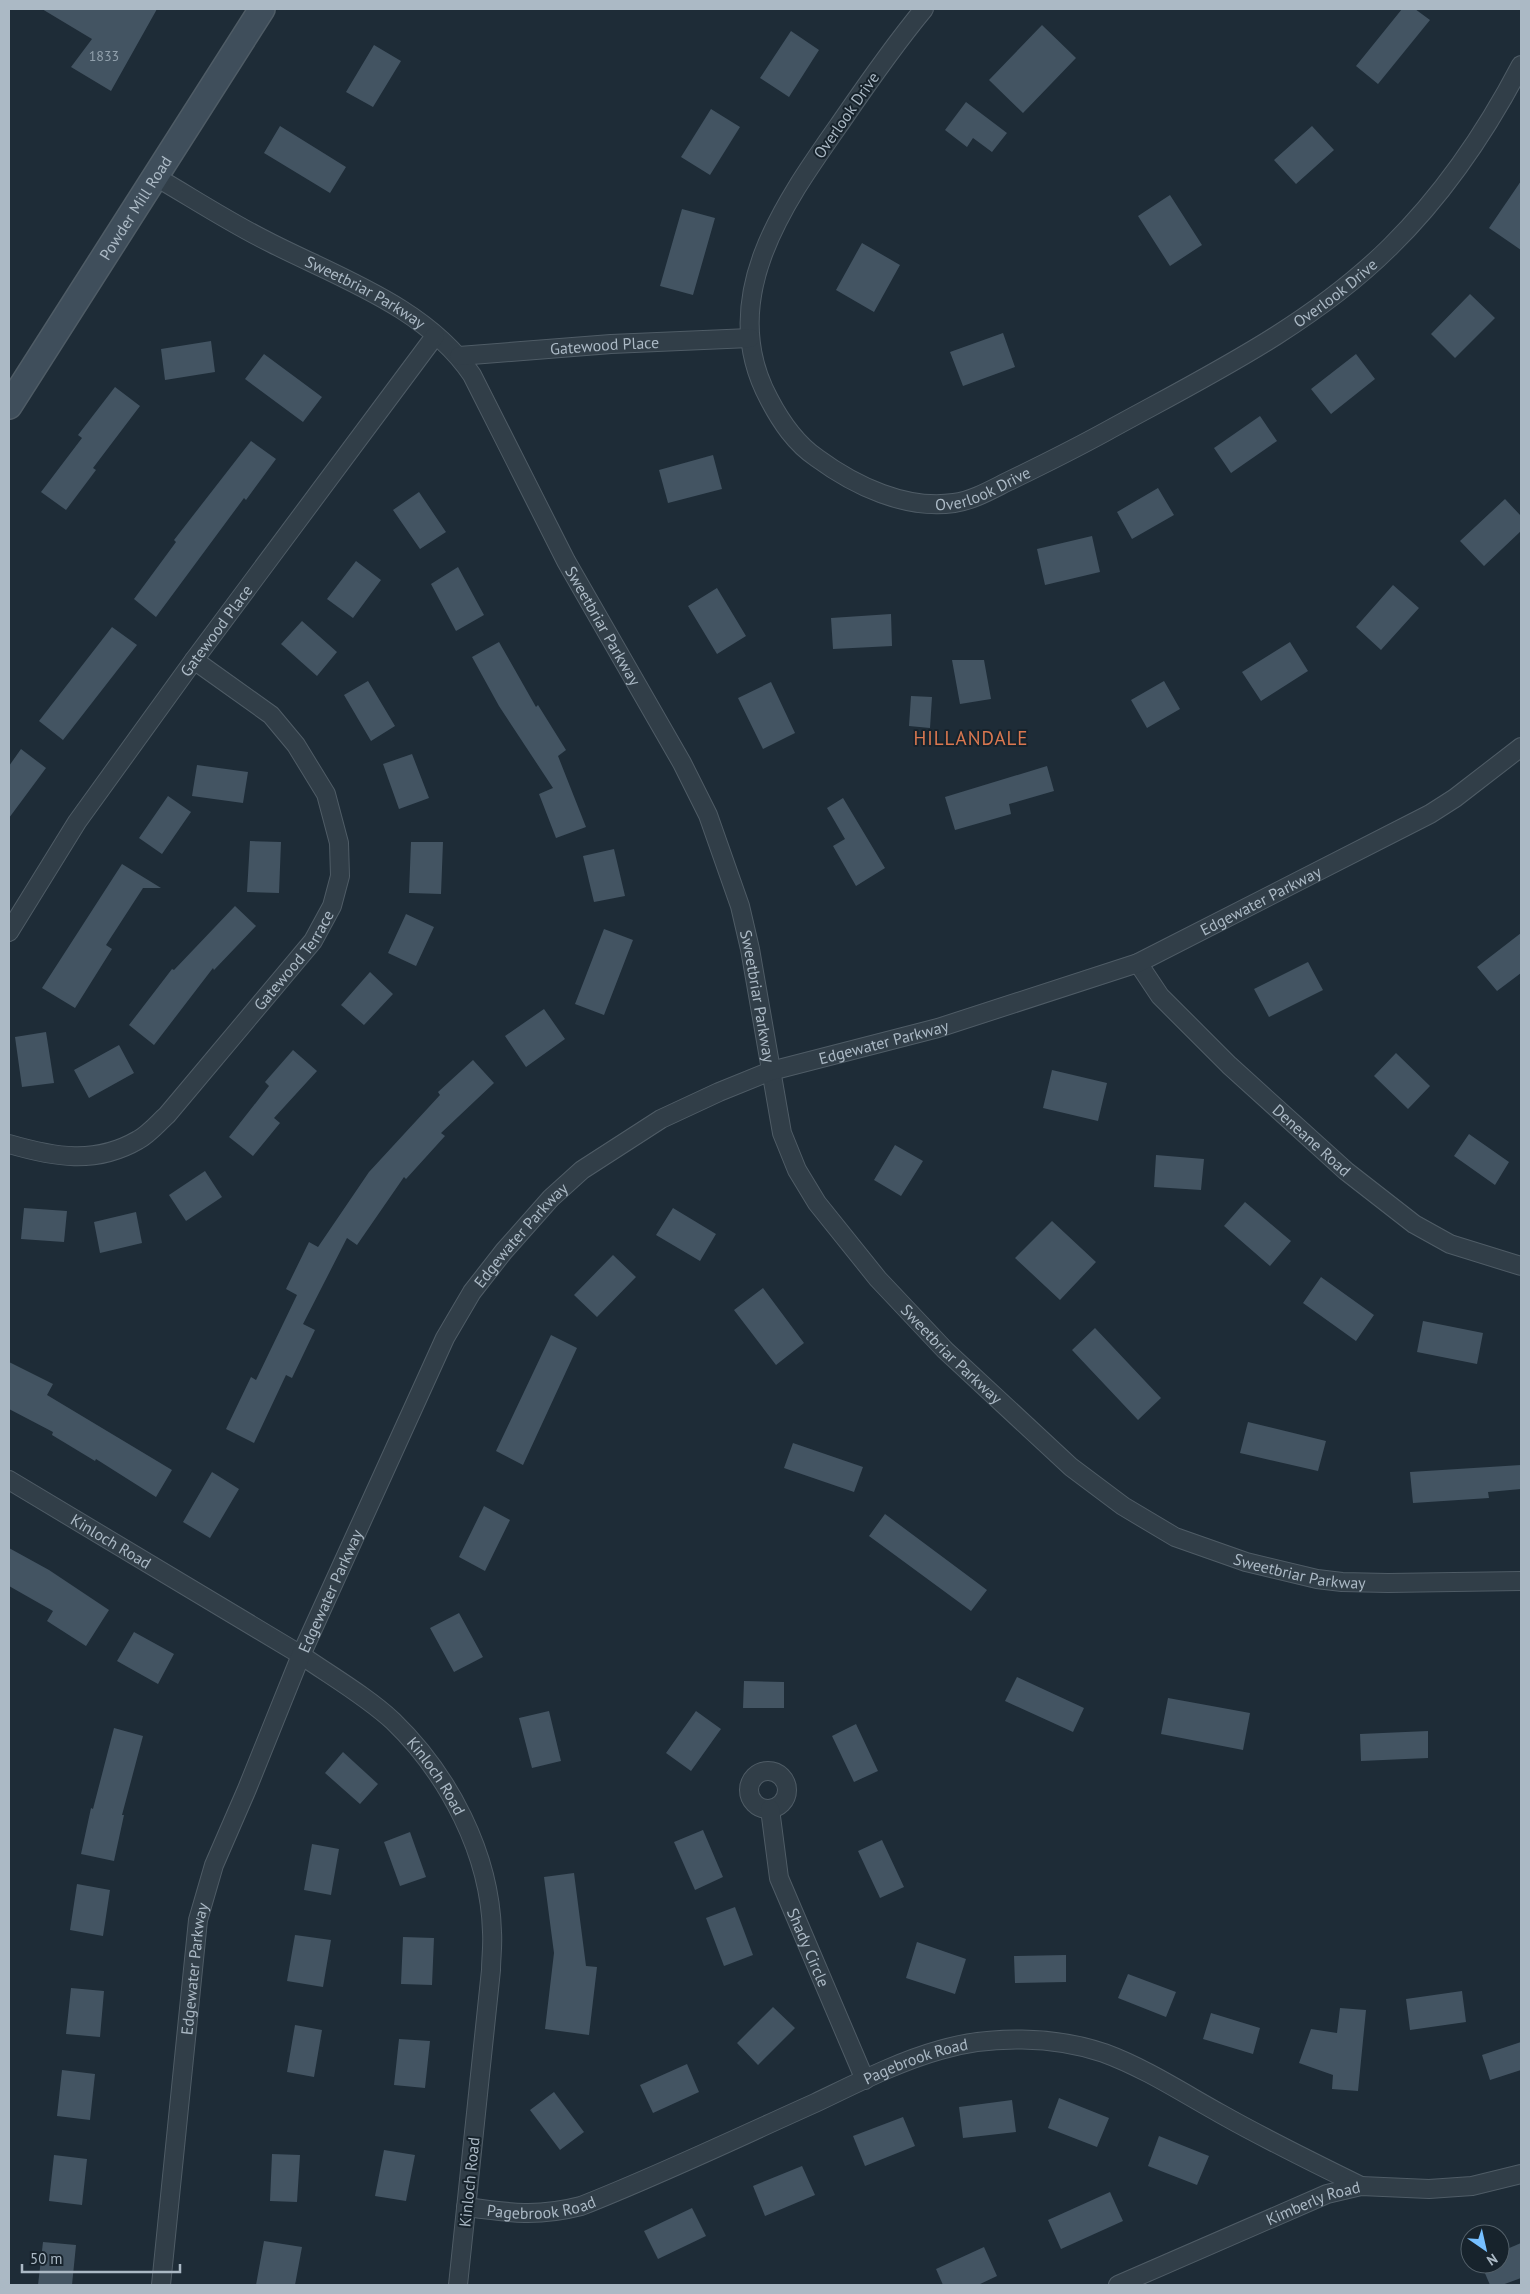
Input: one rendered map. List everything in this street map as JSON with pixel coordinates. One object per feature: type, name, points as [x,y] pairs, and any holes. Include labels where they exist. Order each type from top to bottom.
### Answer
[{"type":"main road","name":"Powder Mill Road","points":[[9,406],[262,9]]},
{"type":"street","name":"Overlook Drive","points":[[924,9],[842,120],[780,214],[754,280],[750,310],[750,338],[753,361],[763,388],[780,421],[804,450],[830,468],[857,483],[897,499],[930,505],[957,503],[979,496],[1093,438],[1255,349],[1307,315],[1363,272],[1409,226],[1464,160],[1504,97],[1521,65]]},
{"type":"street","name":"Sweetbriar Parkway","points":[[156,177],[270,243],[387,299],[459,356],[472,375],[566,560],[682,763],[708,815],[740,906],[782,1133],[806,1188],[878,1279],[945,1350],[1071,1467],[1123,1506],[1175,1537],[1265,1567],[1317,1579],[1370,1582],[1521,1581]]},
{"type":"street","name":"Gatewood Place","points":[[9,932],[77,822],[194,660],[436,336]]},
{"type":"street","name":"Gatewood Place","points":[[459,356],[611,344],[750,338]]},
{"type":"street","name":"Gatewood Terrace","points":[[9,1144],[70,1158],[105,1155],[139,1140],[167,1115],[313,941],[332,906],[340,876],[339,843],[326,794],[296,745],[271,715],[194,660]]},
{"type":"street","name":"Edgewater Parkway","points":[[161,2285],[198,1920],[214,1865],[301,1655],[445,1338],[472,1292],[504,1251],[551,1198],[582,1170],[621,1143],[661,1119],[719,1092],[771,1071],[938,1028],[1138,963],[1430,814],[1455,798],[1521,748]]},
{"type":"street","name":"Deneane Road","points":[[1138,963],[1160,996],[1215,1051],[1346,1171],[1414,1224],[1450,1244],[1521,1266]]},
{"type":"street","name":"Kinloch Road","points":[[9,1480],[301,1655],[348,1687],[392,1720],[419,1749],[442,1780],[477,1850],[487,1889],[492,1931],[491,1970],[458,2285]]},
{"type":"street","name":"Shady Circle","points":[[770,1809],[779,1878],[866,2080]]},
{"type":"street","name":"Pagebrook Road","points":[[466,2207],[528,2215],[558,2212],[581,2206],[712,2150],[866,2080],[941,2050],[973,2044],[1022,2040],[1064,2044],[1103,2053],[1144,2070],[1275,2144],[1361,2186]]},
{"type":"street","name":"Kimberly Road","points":[[1118,2285],[1327,2194],[1361,2186],[1429,2189],[1472,2186],[1521,2174]]},
{"type":"building","points":[[42,9],[157,9],[111,91],[71,67],[92,39]]},
{"type":"building","points":[[1402,9],[1415,9],[1430,20],[1378,84],[1356,66]]},
{"type":"building","points":[[1042,25],[1076,58],[1023,113],[989,80]]},
{"type":"building","points":[[791,31],[819,50],[789,97],[760,78]]},
{"type":"building","points":[[374,45],[401,61],[373,107],[346,92]]},
{"type":"building","points":[[966,102],[1007,133],[992,152],[973,138],[967,147],[945,130]]},
{"type":"building","points":[[711,109],[740,127],[710,175],[681,157]]},
{"type":"building","points":[[280,126],[346,167],[330,193],[264,153]]},
{"type":"building","points":[[1312,126],[1334,150],[1296,184],[1274,160]]},
{"type":"building","points":[[1521,181],[1521,250],[1489,228]]},
{"type":"building","points":[[1170,195],[1202,245],[1170,266],[1138,216]]},
{"type":"building","points":[[682,209],[715,218],[693,295],[660,286]]},
{"type":"building","points":[[862,243],[900,265],[874,312],[836,290]]},
{"type":"building","points":[[1470,294],[1495,318],[1455,358],[1431,334]]},
{"type":"building","points":[[1003,333],[1015,367],[963,386],[950,352]]},
{"type":"building","points":[[211,341],[215,372],[165,380],[161,349]]},
{"type":"building","points":[[264,354],[322,397],[303,422],[245,379]]},
{"type":"building","points":[[1356,354],[1375,379],[1331,414],[1311,389]]},
{"type":"building","points":[[115,387],[140,406],[93,468],[96,470],[66,510],[41,492],[82,438],[78,435]]},
{"type":"building","points":[[1260,416],[1277,441],[1231,473],[1214,448]]},
{"type":"building","points":[[251,441],[276,459],[246,500],[244,498],[156,617],[134,599],[176,542],[174,540]]},
{"type":"building","points":[[713,455],[722,489],[668,503],[659,470]]},
{"type":"building","points":[[1158,488],[1174,515],[1132,539],[1117,512]]},
{"type":"building","points":[[419,492],[446,532],[420,549],[393,510]]},
{"type":"building","points":[[1505,499],[1521,516],[1521,531],[1484,566],[1460,541]]},
{"type":"building","points":[[1092,536],[1100,572],[1045,585],[1037,549]]},
{"type":"building","points":[[356,561],[381,580],[353,618],[327,599]]},
{"type":"building","points":[[458,567],[484,615],[456,631],[431,584]]},
{"type":"building","points":[[1393,585],[1419,608],[1381,650],[1356,627]]},
{"type":"building","points":[[717,588],[746,636],[717,654],[688,606]]},
{"type":"building","points":[[891,614],[892,646],[833,649],[831,618]]},
{"type":"building","points":[[302,621],[337,652],[317,676],[281,644]]},
{"type":"building","points":[[112,627],[137,645],[63,740],[39,721]]},
{"type":"building","points":[[499,642],[536,707],[538,705],[566,750],[558,756],[586,827],[556,838],[539,794],[553,788],[499,706],[472,657]]},
{"type":"building","points":[[1290,642],[1308,671],[1261,701],[1242,672]]},
{"type":"building","points":[[952,660],[984,660],[991,699],[960,704]]},
{"type":"building","points":[[368,681],[395,726],[371,741],[344,695]]},
{"type":"building","points":[[1164,681],[1180,709],[1147,728],[1131,700]]},
{"type":"building","points":[[771,682],[795,733],[763,749],[738,698]]},
{"type":"building","points":[[911,696],[932,697],[930,728],[909,726]]},
{"type":"building","points":[[21,749],[46,768],[9,818],[9,766]]},
{"type":"building","points":[[412,754],[429,798],[399,809],[383,764]]},
{"type":"building","points":[[197,765],[248,772],[243,803],[192,796]]},
{"type":"building","points":[[1047,766],[1054,791],[1009,804],[1011,814],[955,830],[945,797]]},
{"type":"building","points":[[168,796],[191,812],[162,854],[139,838]]},
{"type":"building","points":[[843,798],[885,868],[856,886],[833,846],[845,839],[827,808]]},
{"type":"building","points":[[250,841],[281,842],[279,893],[247,892]]},
{"type":"building","points":[[411,842],[443,842],[441,894],[409,893]]},
{"type":"building","points":[[614,849],[625,896],[594,902],[583,856]]},
{"type":"building","points":[[122,864],[161,888],[143,888],[106,945],[112,949],[75,1008],[42,988]]},
{"type":"building","points":[[235,906],[256,926],[214,970],[213,968],[154,1045],[129,1025],[172,969],[174,970]]},
{"type":"building","points":[[406,914],[434,927],[416,966],[388,953]]},
{"type":"building","points":[[604,929],[633,940],[604,1015],[575,1004]]},
{"type":"building","points":[[1521,933],[1521,973],[1497,991],[1477,967]]},
{"type":"building","points":[[1308,962],[1323,990],[1269,1017],[1254,989]]},
{"type":"building","points":[[370,972],[393,994],[364,1025],[341,1005]]},
{"type":"building","points":[[544,1009],[565,1039],[526,1067],[505,1036]]},
{"type":"building","points":[[46,1032],[54,1083],[22,1087],[15,1037]]},
{"type":"building","points":[[119,1045],[134,1073],[89,1098],[74,1070]]},
{"type":"building","points":[[293,1050],[317,1071],[274,1118],[280,1123],[253,1156],[229,1137],[269,1086],[265,1082]]},
{"type":"building","points":[[1396,1053],[1430,1086],[1408,1109],[1374,1076]]},
{"type":"building","points":[[473,1060],[494,1083],[441,1133],[445,1136],[406,1179],[404,1177],[357,1245],[347,1238],[303,1324],[315,1330],[292,1378],[286,1375],[254,1443],[226,1429],[251,1377],[256,1380],[297,1295],[286,1289],[309,1242],[318,1247],[369,1172],[440,1095],[438,1092]]},
{"type":"building","points":[[1052,1070],[1107,1083],[1098,1121],[1043,1108]]},
{"type":"building","points":[[1469,1134],[1509,1162],[1495,1185],[1454,1156]]},
{"type":"building","points":[[895,1145],[923,1161],[901,1196],[874,1180]]},
{"type":"building","points":[[1156,1155],[1204,1159],[1201,1190],[1154,1187]]},
{"type":"building","points":[[205,1171],[222,1197],[186,1221],[169,1195]]},
{"type":"building","points":[[1245,1202],[1291,1241],[1270,1266],[1224,1226]]},
{"type":"building","points":[[24,1208],[67,1211],[64,1242],[21,1239]]},
{"type":"building","points":[[673,1208],[716,1234],[700,1261],[656,1235]]},
{"type":"building","points":[[136,1212],[142,1243],[100,1253],[94,1222]]},
{"type":"building","points":[[1052,1221],[1096,1262],[1060,1300],[1015,1258]]},
{"type":"building","points":[[613,1255],[636,1277],[597,1317],[574,1295]]},
{"type":"building","points":[[1321,1277],[1374,1315],[1356,1341],[1303,1303]]},
{"type":"building","points":[[763,1288],[804,1343],[776,1365],[734,1310]]},
{"type":"building","points":[[1423,1321],[1483,1333],[1477,1364],[1417,1352]]},
{"type":"building","points":[[1095,1328],[1161,1398],[1138,1420],[1072,1350]]},
{"type":"building","points":[[551,1335],[577,1348],[523,1465],[496,1451]]},
{"type":"building","points":[[9,1362],[53,1384],[47,1395],[172,1470],[156,1497],[96,1459],[95,1461],[52,1435],[53,1432],[9,1409]]},
{"type":"building","points":[[1248,1422],[1326,1441],[1318,1471],[1240,1453]]},
{"type":"building","points":[[793,1443],[863,1467],[854,1492],[784,1468]]},
{"type":"building","points":[[1521,1465],[1521,1489],[1488,1492],[1489,1498],[1413,1503],[1410,1472]]},
{"type":"building","points":[[212,1472],[239,1489],[210,1538],[183,1522]]},
{"type":"building","points":[[484,1506],[510,1520],[485,1571],[459,1557]]},
{"type":"building","points":[[885,1514],[987,1590],[971,1611],[869,1536]]},
{"type":"building","points":[[9,1548],[49,1570],[109,1610],[86,1646],[47,1621],[53,1611],[9,1586]]},
{"type":"building","points":[[459,1613],[483,1657],[454,1672],[430,1628]]},
{"type":"building","points":[[134,1632],[174,1654],[158,1684],[117,1661]]},
{"type":"building","points":[[1017,1677],[1084,1708],[1073,1732],[1005,1701]]},
{"type":"building","points":[[744,1681],[784,1682],[784,1708],[743,1708]]},
{"type":"building","points":[[1168,1698],[1250,1713],[1243,1750],[1161,1734]]},
{"type":"building","points":[[549,1711],[561,1761],[532,1768],[519,1718]]},
{"type":"building","points":[[696,1711],[721,1729],[691,1771],[666,1753]]},
{"type":"building","points":[[856,1724],[878,1771],[854,1782],[832,1736]]},
{"type":"building","points":[[114,1728],[143,1736],[122,1815],[124,1815],[114,1861],[81,1854],[91,1808],[93,1809]]},
{"type":"building","points":[[1428,1731],[1428,1758],[1361,1761],[1360,1734]]},
{"type":"building","points":[[343,1752],[378,1784],[360,1804],[325,1773]]},
{"type":"building","points":[[703,1830],[723,1877],[695,1890],[674,1842]]},
{"type":"building","points":[[410,1832],[426,1877],[400,1886],[384,1842]]},
{"type":"building","points":[[882,1840],[904,1887],[880,1898],[858,1851]]},
{"type":"building","points":[[312,1844],[339,1849],[331,1895],[304,1890]]},
{"type":"building","points":[[574,1873],[586,1966],[597,1967],[589,2035],[545,2029],[554,1953],[544,1877]]},
{"type":"building","points":[[77,1884],[110,1890],[103,1936],[70,1930]]},
{"type":"building","points":[[735,1907],[753,1955],[724,1966],[706,1918]]},
{"type":"building","points":[[295,1935],[331,1940],[323,1987],[287,1981]]},
{"type":"building","points":[[403,1937],[434,1938],[432,1985],[401,1984]]},
{"type":"building","points":[[917,1942],[966,1959],[955,1994],[906,1978]]},
{"type":"building","points":[[1066,1955],[1066,1982],[1015,1983],[1014,1956]]},
{"type":"building","points":[[1128,1974],[1176,1992],[1166,2017],[1118,1998]]},
{"type":"building","points":[[71,1988],[104,1991],[100,2037],[66,2034]]},
{"type":"building","points":[[1462,1991],[1466,2022],[1410,2030],[1406,1999]]},
{"type":"building","points":[[773,2007],[795,2028],[758,2065],[737,2043]]},
{"type":"building","points":[[1340,2008],[1366,2010],[1358,2091],[1332,2089],[1333,2075],[1299,2063],[1311,2029],[1337,2033]]},
{"type":"building","points":[[1211,2013],[1260,2028],[1253,2054],[1203,2039]]},
{"type":"building","points":[[295,2025],[322,2030],[314,2077],[287,2072]]},
{"type":"building","points":[[399,2039],[430,2041],[425,2088],[394,2085]]},
{"type":"building","points":[[1521,2042],[1521,2070],[1490,2080],[1482,2055]]},
{"type":"building","points":[[687,2064],[699,2092],[653,2113],[640,2085]]},
{"type":"building","points":[[62,2070],[95,2074],[90,2120],[57,2116]]},
{"type":"building","points":[[554,2092],[584,2132],[560,2150],[530,2110]]},
{"type":"building","points":[[1059,2098],[1109,2118],[1097,2147],[1048,2128]]},
{"type":"building","points":[[1012,2100],[1016,2132],[963,2138],[959,2107]]},
{"type":"building","points":[[903,2117],[915,2146],[865,2166],[853,2136]]},
{"type":"building","points":[[1159,2136],[1209,2156],[1197,2185],[1148,2166]]},
{"type":"building","points":[[384,2150],[415,2155],[406,2201],[375,2196]]},
{"type":"building","points":[[272,2154],[300,2155],[297,2202],[270,2201]]},
{"type":"building","points":[[54,2155],[87,2159],[82,2205],[49,2201]]},
{"type":"building","points":[[802,2166],[815,2195],[765,2216],[753,2186]]},
{"type":"building","points":[[1110,2192],[1123,2221],[1061,2249],[1048,2220]]},
{"type":"building","points":[[692,2208],[706,2236],[658,2259],[644,2231]]},
{"type":"building","points":[[264,2241],[302,2247],[295,2285],[256,2285]]},
{"type":"building","points":[[43,2242],[76,2245],[72,2285],[38,2285]]},
{"type":"building","points":[[1521,2243],[1521,2278],[1502,2285],[1490,2285],[1485,2274],[1510,2274],[1510,2248]]},
{"type":"building","points":[[984,2247],[997,2276],[978,2285],[943,2285],[936,2269]]},
{"type":"district","name":"HILLANDALE","points":[[971,738]]}]
